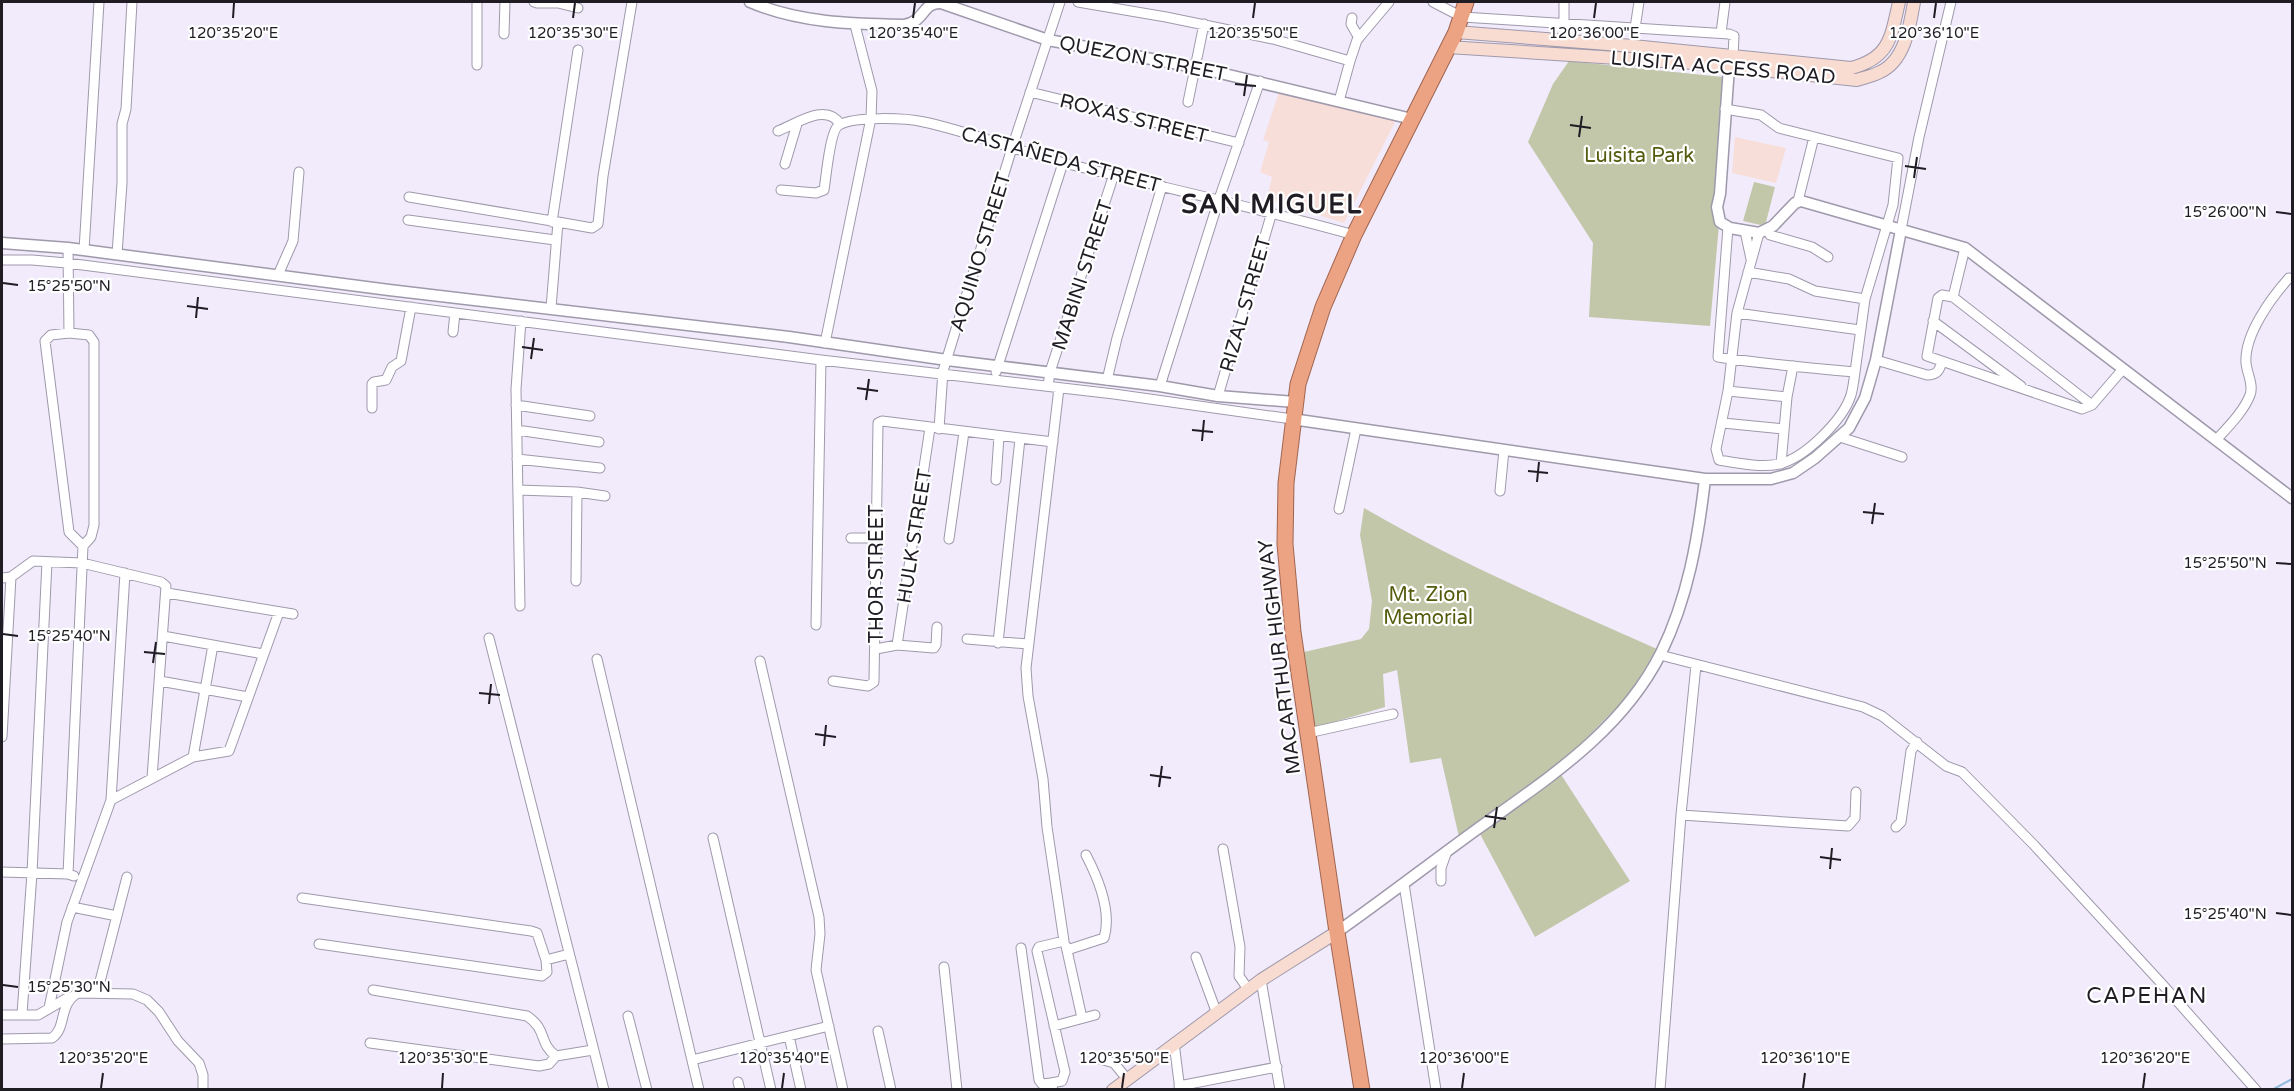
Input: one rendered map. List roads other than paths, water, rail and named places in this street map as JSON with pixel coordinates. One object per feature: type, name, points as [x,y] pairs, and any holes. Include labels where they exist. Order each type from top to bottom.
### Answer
[{"type":"highway","name":"MACARTHUR HIGHWAY","points":[[1362,1089],[1293,632],[1285,544],[1286,483],[1294,410],[1306,356],[1323,307],[1354,235],[1456,32],[1464,6]]},
{"type":"main road","name":"LUISITA ACCESS ROAD","points":[[1456,32],[1731,61],[1851,68],[1865,64],[1881,54],[1887,46],[1899,2]]},
{"type":"main road","name":"LUISITA ACCESS ROAD","points":[[1448,47],[1653,60],[1731,61],[1857,80],[1882,72],[1901,52],[1909,30],[1914,2]]},
{"type":"main road","points":[[1113,1089],[1216,1011],[1337,932]]},
{"type":"street","points":[[84,250],[99,2]]},
{"type":"street","points":[[117,254],[122,183],[122,124],[126,109],[132,2]]},
{"type":"street","points":[[477,2],[477,65]]},
{"type":"street","points":[[504,34],[505,2]]},
{"type":"street","points":[[534,2],[558,3],[578,8]]},
{"type":"street","points":[[409,197],[592,228],[598,224],[605,165],[632,2]]},
{"type":"street","points":[[750,2],[790,16],[855,24],[872,91],[871,118],[825,343]]},
{"type":"street","name":"AQUINO STREET","points":[[935,428],[945,367],[1029,92],[1060,2]]},
{"type":"street","points":[[1078,2],[1204,24],[1273,39],[1350,61]]},
{"type":"street","points":[[1339,101],[1359,38],[1389,2]]},
{"type":"street","points":[[1433,2],[1564,23],[1733,35],[1717,207],[1720,222],[1728,227],[1745,231],[1763,231],[1812,248],[1828,257]]},
{"type":"street","points":[[1564,2],[1564,23]]},
{"type":"street","points":[[1635,28],[1639,2]]},
{"type":"street","points":[[1721,33],[1725,2]]},
{"type":"street","points":[[1049,380],[1059,388],[1160,386],[1294,410],[1356,429],[1705,478],[1762,479],[1793,473],[1815,458],[1849,428],[1866,398],[1876,360],[1919,136],[1951,2]]},
{"type":"street","name":"QUEZON STREET","points":[[855,24],[914,24],[928,6],[941,3],[1048,40],[1196,67],[1412,119]]},
{"type":"street","points":[[1352,18],[1352,24],[1359,38]]},
{"type":"street","points":[[1188,102],[1204,24]]},
{"type":"street","points":[[543,314],[555,240],[555,222],[578,50]]},
{"type":"street","points":[[1160,386],[1219,199],[1260,81]]},
{"type":"street","name":"ROXAS STREET","points":[[1029,92],[1239,143]]},
{"type":"street","points":[[1725,109],[1761,115],[1779,128],[1898,158],[1893,205],[1865,299],[1852,393],[1848,403],[1809,449],[1781,464],[1719,460],[1716,449],[1728,391],[1737,313],[1751,259],[1763,231],[1798,201],[1814,137]]},
{"type":"street","points":[[778,131],[797,124],[809,116],[822,115],[836,118],[840,124],[834,131],[824,190],[821,193],[781,190]]},
{"type":"street","name":"CASTAÑEDA STREET","points":[[840,124],[871,118],[923,122],[1063,163],[1272,212],[1354,235]]},
{"type":"street","points":[[785,164],[797,124]]},
{"type":"street","points":[[996,373],[1063,163]]},
{"type":"street","points":[[278,275],[293,241],[299,172]]},
{"type":"street","name":"MABINI STREET","points":[[1049,380],[1114,174]]},
{"type":"street","points":[[1113,386],[1117,338],[1162,186]]},
{"type":"street","points":[[1798,201],[1826,207],[1965,248],[2292,498]]},
{"type":"street","name":"RIZAL STREET","points":[[1218,396],[1229,352],[1272,212]]},
{"type":"street","points":[[408,220],[555,240]]},
{"type":"street","points":[[1728,227],[1718,357],[1855,372]]},
{"type":"street","points":[[1745,231],[1751,259]]},
{"type":"street","points":[[1953,297],[1965,248]]},
{"type":"street","points":[[6,252],[68,256],[84,250],[117,254],[192,272]]},
{"type":"street","points":[[6,252],[68,256],[388,297],[825,343],[909,362],[1294,410]]},
{"type":"street","points":[[68,256],[69,333]]},
{"type":"street","points":[[1748,272],[1789,279],[1815,291],[1865,299]]},
{"type":"street","points":[[239,278],[278,275],[388,297],[411,307],[521,321],[543,314],[821,360],[909,362]]},
{"type":"street","points":[[2217,439],[2250,397],[2251,389],[2246,362],[2249,343],[2272,297],[2289,278]]},
{"type":"street","points":[[2092,405],[1953,297],[1942,295],[1938,298],[1927,356],[1942,362],[2082,409],[2092,405],[2123,369]]},
{"type":"street","points":[[372,408],[372,384],[386,380],[392,367],[401,361],[411,307]]},
{"type":"street","points":[[453,332],[455,313]]},
{"type":"street","points":[[1737,313],[1860,330]]},
{"type":"street","points":[[520,606],[516,405],[521,321]]},
{"type":"street","points":[[1933,321],[2030,392]]},
{"type":"street","points":[[68,874],[83,546],[94,532],[94,342],[89,335],[69,333],[51,335],[45,342],[69,532],[83,546]]},
{"type":"street","points":[[816,625],[821,360]]},
{"type":"street","points":[[1876,360],[1927,375],[1934,375],[1939,371],[1942,362]]},
{"type":"street","points":[[1781,464],[1787,397],[1793,366]]},
{"type":"street","points":[[1059,388],[1026,668],[1028,696],[1043,779],[1047,827],[1066,946],[1082,1018]]},
{"type":"street","points":[[1728,391],[1787,397]]},
{"type":"street","points":[[516,405],[590,416]]},
{"type":"street","name":"THOR STREET","points":[[833,681],[872,685],[876,649],[878,423],[882,421],[935,428]]},
{"type":"street","points":[[1723,423],[1784,429]]},
{"type":"street","points":[[935,428],[1053,442]]},
{"type":"street","name":"HULK STREET","points":[[897,645],[935,428]]},
{"type":"street","points":[[1339,508],[1356,429]]},
{"type":"street","points":[[517,430],[599,442]]},
{"type":"street","points":[[949,539],[964,432]]},
{"type":"street","points":[[996,480],[999,436]]},
{"type":"street","points":[[1840,437],[1902,457]]},
{"type":"street","points":[[998,643],[1020,439]]},
{"type":"street","points":[[1500,491],[1504,450]]},
{"type":"street","points":[[517,459],[600,468]]},
{"type":"street","points":[[1337,932],[1559,770],[1601,736],[1632,699],[1660,655],[1687,589],[1697,544],[1705,478]]},
{"type":"street","points":[[518,490],[577,492],[604,496]]},
{"type":"street","points":[[576,580],[577,492]]},
{"type":"street","points":[[851,538],[876,538]]},
{"type":"street","points":[[2,737],[6,578],[33,561],[82,563],[161,582],[166,586],[167,593],[152,778]]},
{"type":"street","points":[[22,1014],[32,873],[47,562]]},
{"type":"street","points":[[49,1008],[67,922],[111,800],[125,573]]},
{"type":"street","points":[[167,593],[294,614]]},
{"type":"street","points":[[111,800],[192,757],[229,751],[279,612]]},
{"type":"street","points":[[876,649],[897,645],[934,648],[937,627]]},
{"type":"street","points":[[163,636],[263,654]]},
{"type":"street","points":[[489,638],[603,1089]]},
{"type":"street","points":[[967,639],[1028,644]]},
{"type":"street","points":[[192,757],[213,645]]},
{"type":"street","points":[[1660,655],[1863,707],[1882,716],[1946,766],[1962,772],[2034,845],[2255,1088]]},
{"type":"street","points":[[597,659],[699,1089]]},
{"type":"street","points":[[760,661],[819,917],[820,934],[816,970],[843,1089]]},
{"type":"street","points":[[1660,1089],[1681,814],[1696,664]]},
{"type":"street","points":[[160,681],[248,697]]},
{"type":"street","points":[[1308,733],[1393,714]]},
{"type":"street","points":[[1896,827],[1901,822],[1911,751],[1917,742]]},
{"type":"street","points":[[1681,814],[1848,826],[1855,818],[1856,792]]},
{"type":"street","points":[[713,838],[771,1089]]},
{"type":"street","points":[[1223,849],[1239,947],[1239,976],[1248,989]]},
{"type":"street","points":[[1441,881],[1441,868],[1447,851]]},
{"type":"street","points":[[1021,948],[1038,1080],[1040,1084],[1052,1086],[1062,1081],[1065,1072],[1036,951],[1039,947],[1097,942],[1104,938],[1106,929],[1100,883],[1086,855]]},
{"type":"street","points":[[2,872],[68,874],[81,879]]},
{"type":"street","points":[[98,993],[127,877]]},
{"type":"street","points":[[1404,884],[1436,1089]]},
{"type":"street","points":[[302,898],[531,931],[537,933],[546,960],[547,972],[542,976],[319,944]]},
{"type":"street","points":[[72,907],[117,916]]},
{"type":"street","points":[[546,960],[569,954]]},
{"type":"street","points":[[1196,957],[1216,1011]]},
{"type":"street","points":[[944,967],[957,1089]]},
{"type":"street","points":[[1261,980],[1280,1089]]},
{"type":"street","points":[[373,990],[527,1016],[539,1025],[546,1045],[556,1056]]},
{"type":"street","points":[[2,1015],[38,1015],[78,993],[134,994],[154,1006],[178,1041],[199,1063],[203,1075],[203,1089]]},
{"type":"street","points":[[2,1039],[52,1038],[58,1032],[63,1009],[72,996]]},
{"type":"street","points":[[1054,1026],[1095,1015]]},
{"type":"street","points":[[628,1016],[647,1089]]},
{"type":"street","points":[[692,1060],[829,1026]]},
{"type":"street","points":[[878,1031],[891,1089]]},
{"type":"street","points":[[789,1036],[801,1089]]},
{"type":"street","points":[[370,1043],[539,1066],[549,1064],[556,1056],[593,1050]]},
{"type":"street","points":[[1174,1043],[1180,1088],[1277,1067]]},
{"type":"street","points":[[1100,1059],[1114,1063],[1127,1079]]},
{"type":"waterway","points":[[2272,1090],[2292,1079]]},
{"type":"district","name":"SAN MIGUEL","points":[[1272,204]]},
{"type":"district","name":"CAPEHAN","points":[[2147,995]]},
{"type":"park label","name":"Luisita Park","points":[[1639,155]]},
{"type":"park label","name":"Mt. Zion Memorial","points":[[1428,606]]}]
